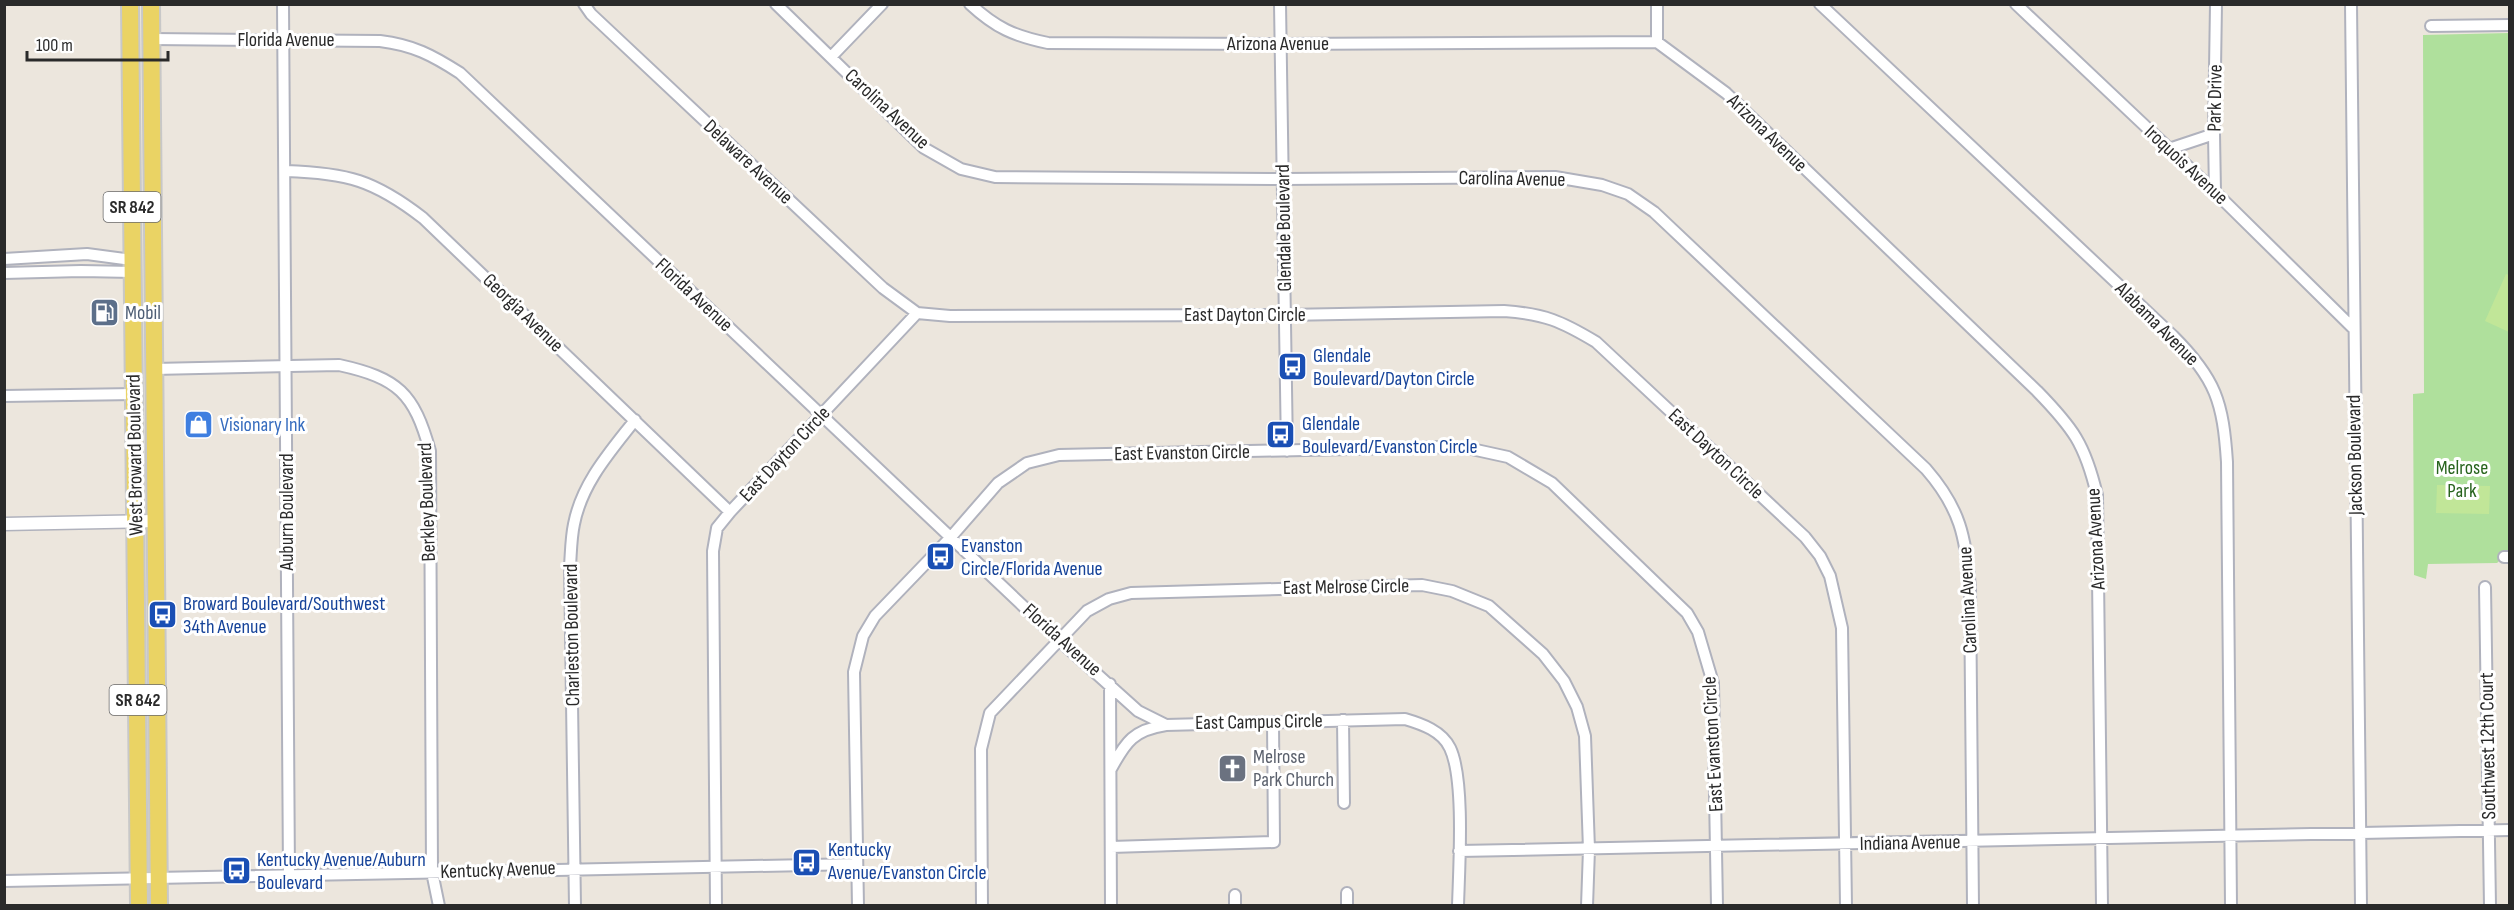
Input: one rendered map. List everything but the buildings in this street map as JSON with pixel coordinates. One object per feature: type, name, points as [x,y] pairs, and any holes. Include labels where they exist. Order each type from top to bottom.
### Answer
[{"type":"main road","name":"West Broward Boulevard","points":[[130,4],[139,906]]},
{"type":"main road","name":"West Broward Boulevard","points":[[151,4],[159,906]]},
{"type":"main road","points":[[131,104],[138,112],[140,123],[140,196],[145,206],[153,212]]},
{"type":"main road","points":[[133,266],[146,275],[154,290]]},
{"type":"street","name":"Auburn Boulevard","points":[[284,4],[289,875]]},
{"type":"street","name":"Delaware Avenue","points":[[584,4],[591,14],[883,288],[917,313]]},
{"type":"street","name":"Carolina Avenue","points":[[776,4],[924,148],[961,169],[994,177],[1283,179],[1555,177],[1602,185],[1628,194],[1654,212],[1926,469],[1953,505],[1962,525],[1967,550],[1970,588],[1973,906]]},
{"type":"street","points":[[831,57],[882,4]]},
{"type":"street","name":"Arizona Avenue","points":[[970,4],[1002,30],[1048,43],[1657,42],[1726,93],[2029,382],[2076,435],[2089,461],[2097,495],[2102,906]]},
{"type":"street","name":"Glendale Boulevard","points":[[1280,4],[1287,451]]},
{"type":"street","points":[[1657,4],[1657,42]]},
{"type":"street","name":"Alabama Avenue","points":[[1820,4],[2173,336],[2205,373],[2213,388],[2221,409],[2227,462],[2231,906]]},
{"type":"street","name":"Iroquois Avenue","points":[[2016,4],[2215,192],[2354,329]]},
{"type":"street","name":"Park Drive","points":[[2215,192],[2216,4]]},
{"type":"street","name":"Jackson Boulevard","points":[[2351,4],[2361,906]]},
{"type":"street","points":[[2431,26],[2510,25]]},
{"type":"street","name":"Florida Avenue","points":[[151,39],[380,41],[403,44],[430,54],[460,73],[1059,640],[1138,711],[1166,724]]},
{"type":"street","points":[[2169,149],[2214,134]]},
{"type":"street","name":"Georgia Avenue","points":[[286,171],[324,172],[352,177],[395,196],[423,218],[730,512]]},
{"type":"street","points":[[4,259],[87,254],[133,266]]},
{"type":"street","points":[[4,273],[133,266]]},
{"type":"street","name":"East Dayton Circle","points":[[716,906],[713,551],[717,528],[917,313],[950,316],[1285,315],[1504,310],[1538,314],[1570,326],[1596,342],[1805,537],[1820,556],[1830,576],[1842,628],[1846,906]]},
{"type":"street","name":"Berkley Boulevard","points":[[154,369],[339,365],[384,379],[402,391],[414,406],[430,451],[432,872],[440,906]]},
{"type":"street","points":[[4,396],[135,394]]},
{"type":"street","name":"Charleston Boulevard","points":[[575,906],[570,567],[573,525],[581,500],[596,470],[635,420]]},
{"type":"street","name":"East Evanston Circle","points":[[858,906],[854,672],[857,652],[875,616],[951,537],[998,483],[1027,463],[1059,455],[1467,448],[1508,457],[1552,483],[1687,612],[1698,632],[1713,683],[1717,906]]},
{"type":"street","points":[[4,524],[155,521]]},
{"type":"street","name":"East Melrose Circle","points":[[982,906],[981,748],[990,713],[1088,610],[1109,599],[1131,593],[1422,585],[1452,591],[1489,606],[1543,654],[1564,681],[1576,707],[1585,736],[1589,849],[1587,906]]},
{"type":"street","name":"Southwest 12th Court","points":[[2485,587],[2490,906]]},
{"type":"street","points":[[1110,684],[1111,906]]},
{"type":"street","name":"East Campus Circle","points":[[1110,769],[1122,748],[1134,735],[1147,728],[1166,724],[1405,719],[1423,724],[1436,732],[1449,746],[1455,764],[1459,851],[1458,906]]},
{"type":"street","points":[[1343,720],[1344,803]]},
{"type":"street","points":[[1111,847],[1274,842],[1273,722]]},
{"type":"street","name":"Indiana Avenue","points":[[1459,851],[2100,840],[2510,830]]},
{"type":"street","name":"Kentucky Avenue","points":[[4,881],[857,864]]},
{"type":"street","points":[[1347,893],[1347,906]]},
{"type":"green space","name":"Melrose Park","points":[[2509,33],[2510,550],[2497,563],[2428,564],[2426,579],[2414,575],[2413,394],[2424,393],[2423,35]]},
{"type":"green space","points":[[2506,274],[2509,275],[2509,332],[2485,321]]},
{"type":"green space","points":[[2437,485],[2490,486],[2489,514],[2436,513]]},
{"type":"place","name":"Mobil","points":[[104,313]]},
{"type":"place","name":"Glendale Boulevard/Dayton Circle","points":[[1292,367]]},
{"type":"place","name":"Visionary Ink","points":[[199,425]]},
{"type":"place","name":"Glendale Boulevard/Evanston Circle","points":[[1281,435]]},
{"type":"place","name":"Evanston Circle/Florida Avenue","points":[[940,557]]},
{"type":"place","name":"Broward Boulevard/Southwest 34th Avenue","points":[[162,615]]},
{"type":"place","name":"Melrose Park Church","points":[[1232,769]]},
{"type":"place","name":"Kentucky Avenue/Evanston Circle","points":[[807,862]]},
{"type":"place","name":"Kentucky Avenue/Auburn Boulevard","points":[[236,871]]}]
